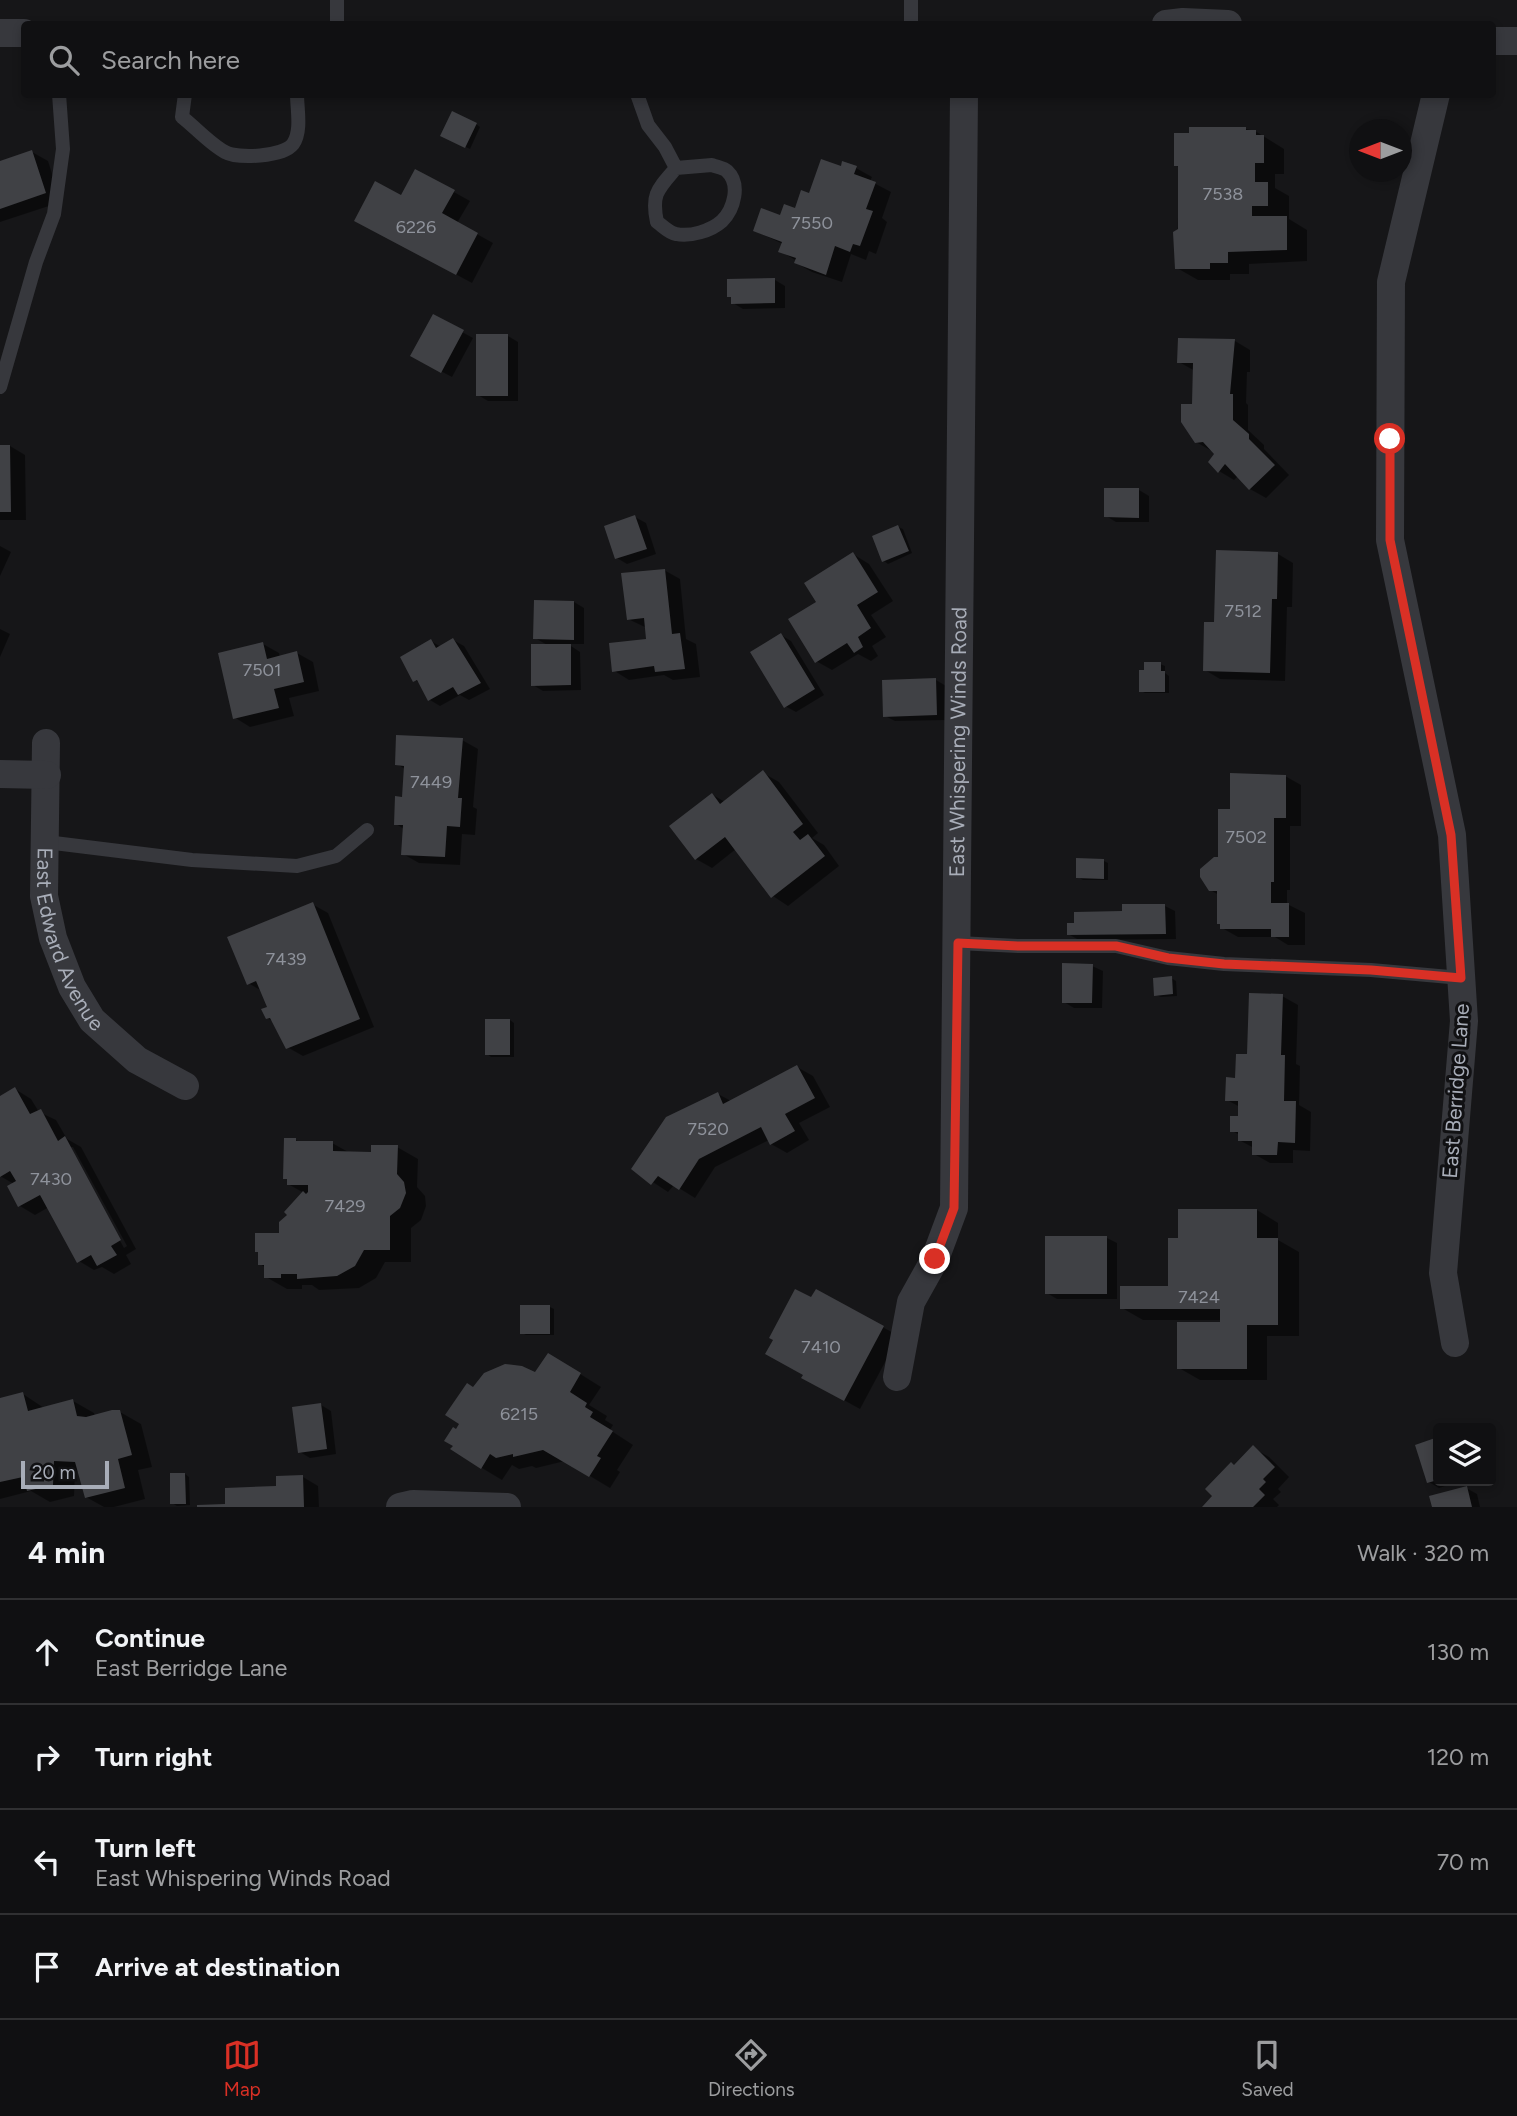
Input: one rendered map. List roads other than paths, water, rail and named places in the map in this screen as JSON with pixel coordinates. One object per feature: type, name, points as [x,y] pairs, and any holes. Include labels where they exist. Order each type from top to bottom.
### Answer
[{"type":"street","points":[[0,33],[21,33]]},
{"type":"street","points":[[1496,41],[1517,41]]},
{"type":"street","name":"East Whispering Winds Road","points":[[897,1377],[911,1301],[935,1259],[954,1208],[964,98]]},
{"type":"street","name":"East Berridge Lane","points":[[1435,98],[1391,282],[1390,540],[1451,835],[1464,1021],[1443,1273],[1455,1343]]},
{"type":"street","name":"East Edward Avenue","points":[[46,743],[44,896],[53,937],[72,987],[92,1020],[137,1060],[185,1086]]},
{"type":"street","points":[[0,774],[47,775]]},
{"type":"street","points":[[400,1507],[413,1504],[507,1507]]},
{"type":"lane","points":[[337,0],[337,21]]},
{"type":"lane","points":[[911,0],[911,21]]},
{"type":"lane","points":[[0,387],[36,262],[54,214],[63,149],[59,98]]},
{"type":"lane","points":[[185,98],[183,117],[226,153],[256,156],[281,152],[293,144],[298,128],[297,98]]},
{"type":"lane","points":[[638,98],[648,125],[665,147],[676,168]]},
{"type":"lane","points":[[712,165],[727,170],[735,184],[734,201],[722,221],[703,232],[688,234],[673,234],[657,222],[653,203],[661,186],[676,168],[712,165]]},
{"type":"lane","points":[[46,842],[192,860],[297,866],[336,856],[367,830]]},
{"type":"lane","points":[[958,943],[1116,946],[1168,958],[1224,964],[1371,970],[1461,978]]}]
